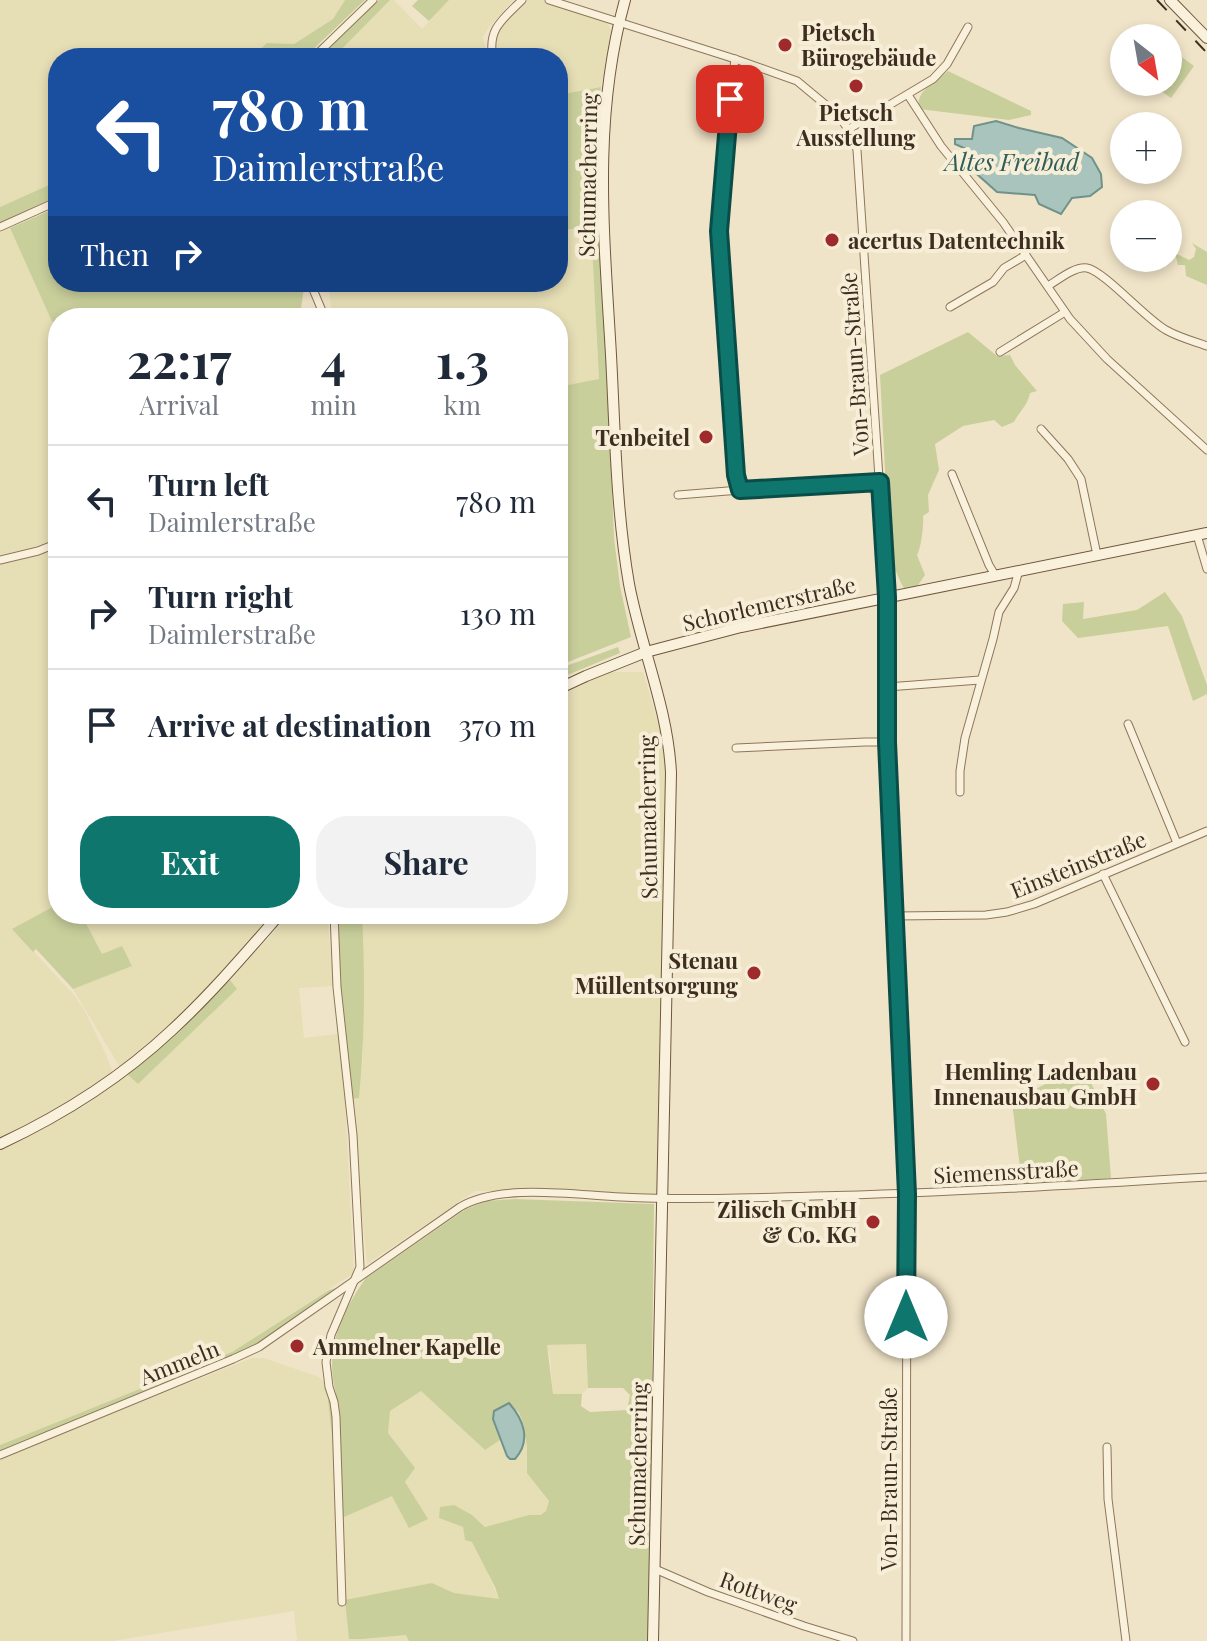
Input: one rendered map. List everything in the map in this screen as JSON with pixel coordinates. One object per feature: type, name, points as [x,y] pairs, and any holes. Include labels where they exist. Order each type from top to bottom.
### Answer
[{"type":"main road","name":"Schumacherring","points":[[625,0],[607,87],[602,198],[622,528],[629,584],[668,732],[671,773],[653,1641]]},
{"type":"main road","points":[[1170,0],[1207,38]]},
{"type":"main road","name":"Schorlemerstraße","points":[[568,684],[646,652],[752,625],[1202,534]]},
{"type":"main road","points":[[0,1144],[71,1107],[146,1053],[201,1002],[271,924]]},
{"type":"street","points":[[323,48],[373,0]]},
{"type":"street","points":[[492,48],[493,34],[522,0]]},
{"type":"street","name":"Von-Braun-Straße","points":[[549,0],[797,81],[832,109],[849,129],[857,150],[887,597],[887,742],[907,1194],[906,1641]]},
{"type":"street","points":[[849,129],[933,79],[951,58],[968,27]]},
{"type":"street","points":[[735,59],[719,231],[736,475],[740,490]]},
{"type":"street","points":[[908,95],[941,146],[997,215],[1065,312],[1107,359],[1207,450]]},
{"type":"street","points":[[0,227],[48,205]]},
{"type":"street","points":[[950,307],[993,282],[1008,265],[1026,255]]},
{"type":"street","points":[[1048,286],[1083,267],[1089,268],[1166,330],[1207,346]]},
{"type":"street","points":[[1000,352],[1065,312]]},
{"type":"street","points":[[1041,429],[1081,479],[1097,555]]},
{"type":"street","points":[[952,474],[995,575]]},
{"type":"street","points":[[678,495],[880,482]]},
{"type":"street","points":[[1202,534],[1207,569]]},
{"type":"street","points":[[0,560],[48,547]]},
{"type":"street","points":[[960,792],[964,740],[999,612],[1014,588],[1019,570]]},
{"type":"street","points":[[887,687],[980,680]]},
{"type":"street","name":"Einsteinstraße","points":[[1128,724],[1177,843]]},
{"type":"street","points":[[736,748],[887,742]]},
{"type":"street","name":"Einsteinstraße","points":[[895,916],[1007,912],[1034,904],[1207,831]]},
{"type":"street","points":[[1103,874],[1185,1042]]},
{"type":"street","points":[[334,924],[338,999],[353,1135],[360,1267],[331,1335],[326,1362],[336,1417],[342,1602]]},
{"type":"street","name":"Siemensstraße","points":[[357,1278],[460,1207],[475,1199],[505,1193],[663,1199],[907,1194],[1207,1177]]},
{"type":"street","name":"Ammeln","points":[[0,1455],[259,1347],[357,1278]]},
{"type":"street","points":[[1107,1447],[1108,1499],[1126,1641]]},
{"type":"street","name":"Rottweg","points":[[655,1569],[722,1597],[853,1641]]},
{"type":"shaded area","points":[[0,0],[345,0],[333,19],[294,44],[267,43],[262,48],[48,48],[48,185],[0,207]]},
{"type":"shaded area","points":[[390,0],[394,0],[422,29],[449,0],[513,0],[483,37],[486,48],[343,48]]},
{"type":"shaded area","points":[[526,0],[542,0],[607,22],[611,30],[601,87],[568,93],[568,48],[495,48],[497,30]]},
{"type":"shaded area","points":[[591,225],[599,380],[568,385],[568,308],[331,308],[329,292],[568,292],[568,229]]},
{"type":"shaded area","points":[[10,228],[48,313],[48,542],[0,556],[0,232]]},
{"type":"shaded area","points":[[48,550],[48,910],[13,929],[85,1011],[113,1073],[61,1108],[0,1140],[0,564]]},
{"type":"shaded area","points":[[609,672],[643,672],[663,740],[666,771],[658,1194],[475,1191],[367,1264],[351,1100],[359,1098],[363,1054],[362,924],[568,924],[568,691]]},
{"type":"shaded area","points":[[86,924],[266,924],[170,1027],[121,1069],[73,989],[131,966],[102,954]]},
{"type":"shaded area","points":[[281,924],[328,924],[334,986],[299,988],[304,1038],[338,1034],[345,1100],[354,1273],[232,1352],[0,1445],[0,1151],[67,1115],[127,1074],[138,1084],[236,989],[230,980]]},
{"type":"shaded area","points":[[586,1344],[588,1388],[582,1394],[553,1394],[550,1356],[546,1345]]},
{"type":"shaded area","points":[[252,1358],[264,1358],[319,1377],[324,1382],[335,1462],[405,1482],[414,1468],[388,1433],[390,1411],[421,1391],[485,1450],[500,1440],[507,1456],[515,1459],[521,1453],[524,1432],[528,1473],[549,1501],[546,1511],[541,1516],[485,1527],[472,1515],[439,1518],[463,1527],[465,1540],[472,1541],[481,1556],[499,1600],[454,1593],[432,1583],[349,1639],[407,1635],[409,1641],[297,1641],[294,1611],[113,1641],[0,1641],[0,1458]]},
{"type":"green space","points":[[345,0],[365,0],[315,48],[262,48],[267,43],[294,44],[333,19]]},
{"type":"green space","points":[[379,0],[390,0],[343,48],[329,48]]},
{"type":"green space","points":[[418,0],[449,0],[429,21],[412,6]]},
{"type":"green space","points":[[1182,57],[1194,66],[1182,83]]},
{"type":"green space","points":[[948,71],[1031,111],[1031,115],[1009,120],[919,109],[923,92]]},
{"type":"green space","points":[[601,87],[597,115],[614,538],[631,637],[568,662],[568,385],[599,379],[591,226],[568,229],[568,93]]},
{"type":"green space","points":[[48,185],[48,200],[0,222],[0,207]]},
{"type":"green space","points":[[48,211],[48,292],[303,292],[301,308],[48,308],[48,313],[10,228]]},
{"type":"green space","points":[[1192,243],[1207,252],[1207,285],[1186,276],[1185,265],[1182,265],[1182,256],[1189,260],[1194,257],[1196,249]]},
{"type":"green space","points":[[968,332],[997,356],[1010,355],[1037,391],[1030,393],[1014,422],[1002,427],[994,420],[963,426],[935,444],[939,470],[928,495],[929,512],[923,516],[917,555],[925,575],[916,588],[904,588],[890,564],[880,375]]},
{"type":"green space","points":[[1165,592],[1182,616],[1207,685],[1207,694],[1193,701],[1168,626],[1078,638],[1062,621],[1063,604],[1084,602],[1083,619],[1137,610]]},
{"type":"green space","points":[[618,647],[620,653],[568,675],[568,665]]},
{"type":"green space","points":[[48,909],[48,924],[86,924],[102,954],[122,946],[132,966],[73,989],[36,949],[33,952],[12,929]]},
{"type":"green space","points":[[336,924],[362,924],[364,1006],[359,1098],[345,1100],[338,1034]]},
{"type":"green space","points":[[230,980],[237,989],[138,1084],[127,1074],[174,1034]]},
{"type":"green space","points":[[1082,1064],[1106,1114],[1111,1178],[1022,1185],[1012,1102]]},
{"type":"green space","points":[[515,1199],[654,1204],[649,1641],[409,1641],[406,1635],[349,1639],[345,1600],[432,1583],[454,1593],[499,1599],[472,1542],[465,1540],[463,1527],[439,1518],[440,1507],[454,1505],[485,1527],[529,1515],[541,1515],[546,1511],[549,1501],[527,1473],[523,1423],[519,1413],[509,1403],[493,1419],[500,1440],[485,1450],[421,1391],[390,1411],[388,1433],[415,1468],[405,1482],[428,1519],[409,1528],[392,1496],[337,1520],[328,1401],[336,1393],[332,1362],[342,1319],[366,1278],[466,1209],[486,1201]],"holes":[[[586,1344],[588,1388],[623,1388],[630,1395],[627,1410],[590,1412],[581,1406],[582,1394],[553,1394],[547,1345]]]},
{"type":"green space","points":[[344,1286],[233,1358],[0,1454],[0,1445],[232,1352],[329,1290]]},
{"type":"water","name":"Altes Freibad","points":[[996,121],[1062,138],[1092,158],[1101,174],[1102,187],[1090,196],[1072,198],[1061,214],[1039,204],[1035,195],[997,192],[969,167],[971,151],[955,144],[955,139],[972,139],[974,126]]},
{"type":"water","points":[[509,1403],[524,1430],[523,1444],[515,1459],[507,1456],[493,1419],[494,1411]]},
{"type":"railway","points":[[1157,0],[1207,53]]},
{"type":"place","name":"Pietsch Bürogebäude","points":[[785,45]]},
{"type":"place","name":"Pietsch Ausstellung","points":[[856,86]]},
{"type":"place","name":"acertus Datentechnik","points":[[832,240]]},
{"type":"place","name":"Tenbeitel","points":[[706,437]]},
{"type":"place","name":"Stenau Müllentsorgung","points":[[754,973]]},
{"type":"place","name":"Hemling Ladenbau Innenausbau GmbH","points":[[1153,1084]]},
{"type":"place","name":"Zilisch GmbH & Co. KG","points":[[873,1222]]},
{"type":"place","name":"Ammelner Kapelle","points":[[297,1346]]},
{"type":"route","points":[[730,99],[719,231],[736,475],[740,490],[880,482],[887,597],[887,742],[907,1194],[906,1317]]}]
